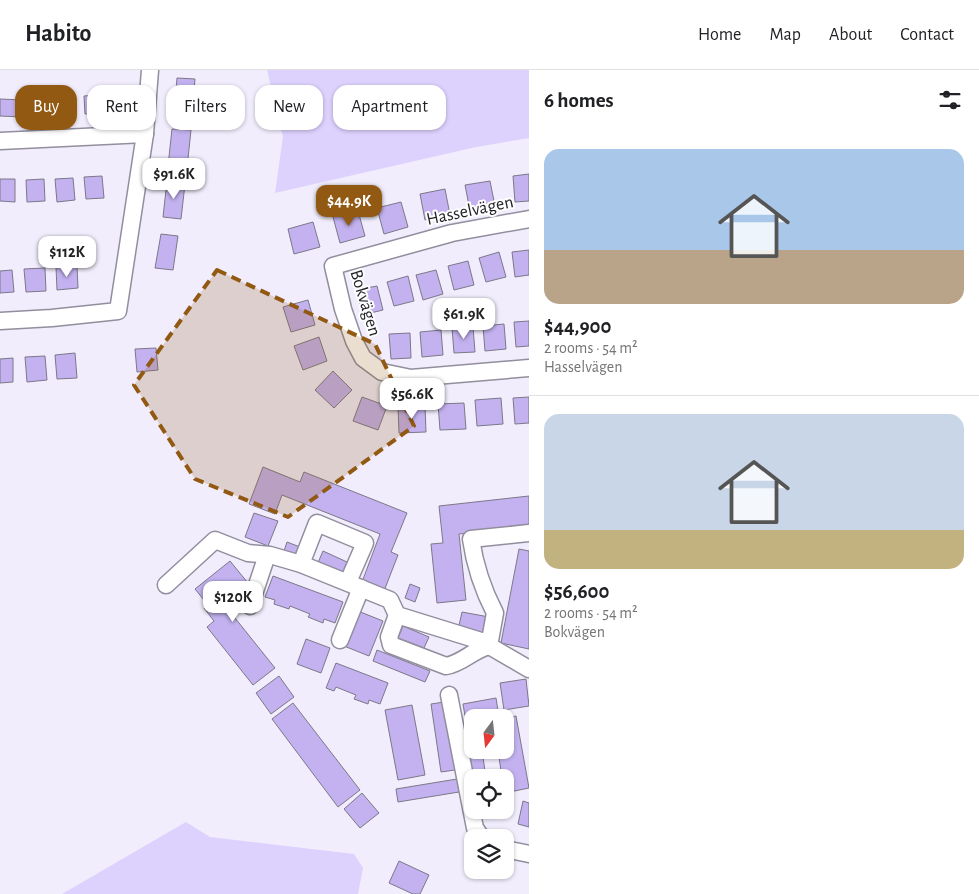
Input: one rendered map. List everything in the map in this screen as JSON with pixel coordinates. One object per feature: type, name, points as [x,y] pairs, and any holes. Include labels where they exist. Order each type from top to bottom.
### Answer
[{"type":"street","points":[[0,321],[118,311],[145,134],[150,70]]},
{"type":"street","points":[[0,141],[145,134]]},
{"type":"street","name":"Hasselvägen","points":[[333,266],[452,233],[529,219]]},
{"type":"street","name":"Bokvägen","points":[[333,266],[343,309],[354,340],[363,358],[382,372],[410,378],[529,368]]},
{"type":"street","points":[[301,564],[317,523],[365,542],[340,640]]},
{"type":"street","points":[[489,646],[496,613],[482,589],[474,563],[471,539],[529,533]]},
{"type":"street","points":[[166,585],[215,540],[248,553],[268,555],[301,564],[355,585],[390,600],[398,615],[481,641],[529,669]]},
{"type":"street","points":[[250,606],[268,555]]},
{"type":"street","points":[[398,615],[389,637],[391,644],[446,666],[456,665],[475,650],[489,646]]},
{"type":"street","points":[[448,695],[476,829]]},
{"type":"street","points":[[514,851],[529,854]]},
{"type":"highlighted area","points":[[217,270],[375,344],[414,426],[288,517],[195,479],[134,385]]},
{"type":"shaded area","points":[[267,70],[529,70],[529,138],[476,147],[275,193],[283,137],[281,130],[323,130],[323,85],[271,85]]},
{"type":"shaded area","points":[[186,822],[210,837],[354,854],[363,868],[358,894],[62,894]]},
{"type":"building","points":[[177,78],[195,79],[194,85],[176,85]]},
{"type":"building","points":[[84,96],[87,96],[87,114],[85,114]]},
{"type":"building","points":[[0,99],[15,100],[15,117],[0,116]]},
{"type":"building","points":[[172,130],[191,130],[187,168],[168,166]]},
{"type":"building","points":[[529,174],[529,201],[515,202],[513,176]]},
{"type":"building","points":[[102,176],[104,198],[86,199],[84,177]]},
{"type":"building","points":[[73,178],[75,200],[57,202],[55,179]]},
{"type":"building","points":[[0,179],[15,179],[15,202],[0,201]]},
{"type":"building","points":[[44,179],[45,201],[27,202],[26,180]]},
{"type":"building","points":[[167,181],[185,184],[181,219],[163,217]]},
{"type":"building","points":[[490,181],[495,206],[470,211],[465,185]]},
{"type":"building","points":[[445,189],[450,215],[425,220],[420,194]]},
{"type":"building","points":[[401,202],[408,227],[384,234],[377,208]]},
{"type":"building","points":[[358,211],[365,236],[340,243],[333,217]]},
{"type":"building","points":[[313,222],[320,247],[294,254],[288,229]]},
{"type":"building","points":[[161,234],[178,236],[173,270],[155,268]]},
{"type":"building","points":[[529,250],[529,275],[515,277],[512,252]]},
{"type":"building","points":[[499,252],[506,277],[486,282],[479,258]]},
{"type":"building","points":[[468,261],[474,285],[454,290],[448,266]]},
{"type":"building","points":[[77,266],[78,288],[57,290],[56,267]]},
{"type":"building","points":[[45,268],[46,291],[26,292],[24,269]]},
{"type":"building","points":[[12,270],[14,292],[0,293],[0,271]]},
{"type":"building","points":[[436,270],[443,294],[423,300],[416,275]]},
{"type":"building","points":[[408,276],[414,301],[394,306],[387,282]]},
{"type":"building","points":[[377,286],[383,310],[362,315],[357,290]]},
{"type":"building","points":[[308,300],[315,325],[291,332],[283,307]]},
{"type":"building","points":[[529,321],[529,346],[516,347],[514,322]]},
{"type":"building","points":[[504,324],[506,349],[485,351],[483,326]]},
{"type":"building","points":[[473,327],[475,352],[454,353],[452,328]]},
{"type":"building","points":[[441,330],[443,355],[422,357],[420,332]]},
{"type":"building","points":[[410,333],[411,358],[391,359],[389,334]]},
{"type":"building","points":[[319,337],[327,361],[303,370],[294,346]]},
{"type":"building","points":[[156,348],[158,370],[137,372],[135,349]]},
{"type":"building","points":[[75,353],[77,378],[57,379],[55,355]]},
{"type":"building","points":[[45,356],[47,380],[27,382],[25,357]]},
{"type":"building","points":[[13,358],[13,382],[0,383],[0,359]]},
{"type":"building","points":[[333,371],[352,390],[334,408],[315,390]]},
{"type":"building","points":[[362,397],[387,406],[378,430],[353,421]]},
{"type":"building","points":[[529,397],[529,423],[515,424],[513,398]]},
{"type":"building","points":[[501,398],[503,424],[477,426],[475,400]]},
{"type":"building","points":[[464,403],[466,429],[440,430],[438,404]]},
{"type":"building","points":[[425,406],[426,432],[399,433],[398,407]]},
{"type":"building","points":[[263,467],[300,482],[304,472],[407,513],[391,552],[398,555],[384,591],[362,582],[380,534],[282,495],[275,514],[249,504]]},
{"type":"building","points":[[529,496],[529,527],[459,534],[466,600],[437,603],[431,544],[443,543],[439,506]]},
{"type":"building","points":[[254,513],[278,521],[268,546],[245,537]]},
{"type":"building","points":[[287,542],[300,547],[297,555],[284,551]]},
{"type":"building","points":[[519,549],[529,551],[529,649],[501,643]]},
{"type":"building","points":[[323,551],[347,562],[342,575],[317,565]]},
{"type":"building","points":[[230,561],[248,583],[223,603],[275,668],[253,685],[207,627],[214,621],[204,608],[208,605],[195,589]]},
{"type":"building","points":[[273,576],[343,602],[335,623],[324,619],[323,623],[308,617],[310,614],[290,606],[289,609],[274,604],[275,600],[265,597]]},
{"type":"building","points":[[410,584],[420,588],[415,602],[405,598]]},
{"type":"building","points":[[358,611],[383,621],[369,656],[344,646]]},
{"type":"building","points":[[462,612],[489,617],[486,635],[458,630]]},
{"type":"building","points":[[403,626],[429,637],[424,648],[398,638]]},
{"type":"building","points":[[306,639],[330,648],[321,673],[297,664]]},
{"type":"building","points":[[377,650],[430,671],[425,682],[373,661]]},
{"type":"building","points":[[336,663],[388,683],[380,704],[369,700],[368,704],[354,699],[356,695],[336,687],[334,691],[326,688]]},
{"type":"building","points":[[279,676],[294,697],[271,714],[256,693]]},
{"type":"building","points":[[526,679],[529,706],[504,709],[500,683]]},
{"type":"building","points":[[496,698],[498,709],[464,710],[463,704]]},
{"type":"building","points":[[444,702],[455,770],[441,772],[431,704]]},
{"type":"building","points":[[293,703],[360,790],[338,807],[272,719]]},
{"type":"building","points":[[412,705],[425,775],[398,780],[385,710]]},
{"type":"building","points":[[514,716],[516,716],[529,788],[514,791],[514,769],[501,769],[499,759],[514,759]]},
{"type":"building","points":[[470,759],[483,759],[485,769],[472,769]]},
{"type":"building","points":[[457,779],[459,792],[398,802],[396,789]]},
{"type":"building","points":[[362,793],[379,813],[360,828],[344,809]]},
{"type":"building","points":[[523,801],[529,803],[529,827],[518,824]]},
{"type":"building","points":[[399,861],[429,875],[420,894],[413,894],[389,883]]}]
